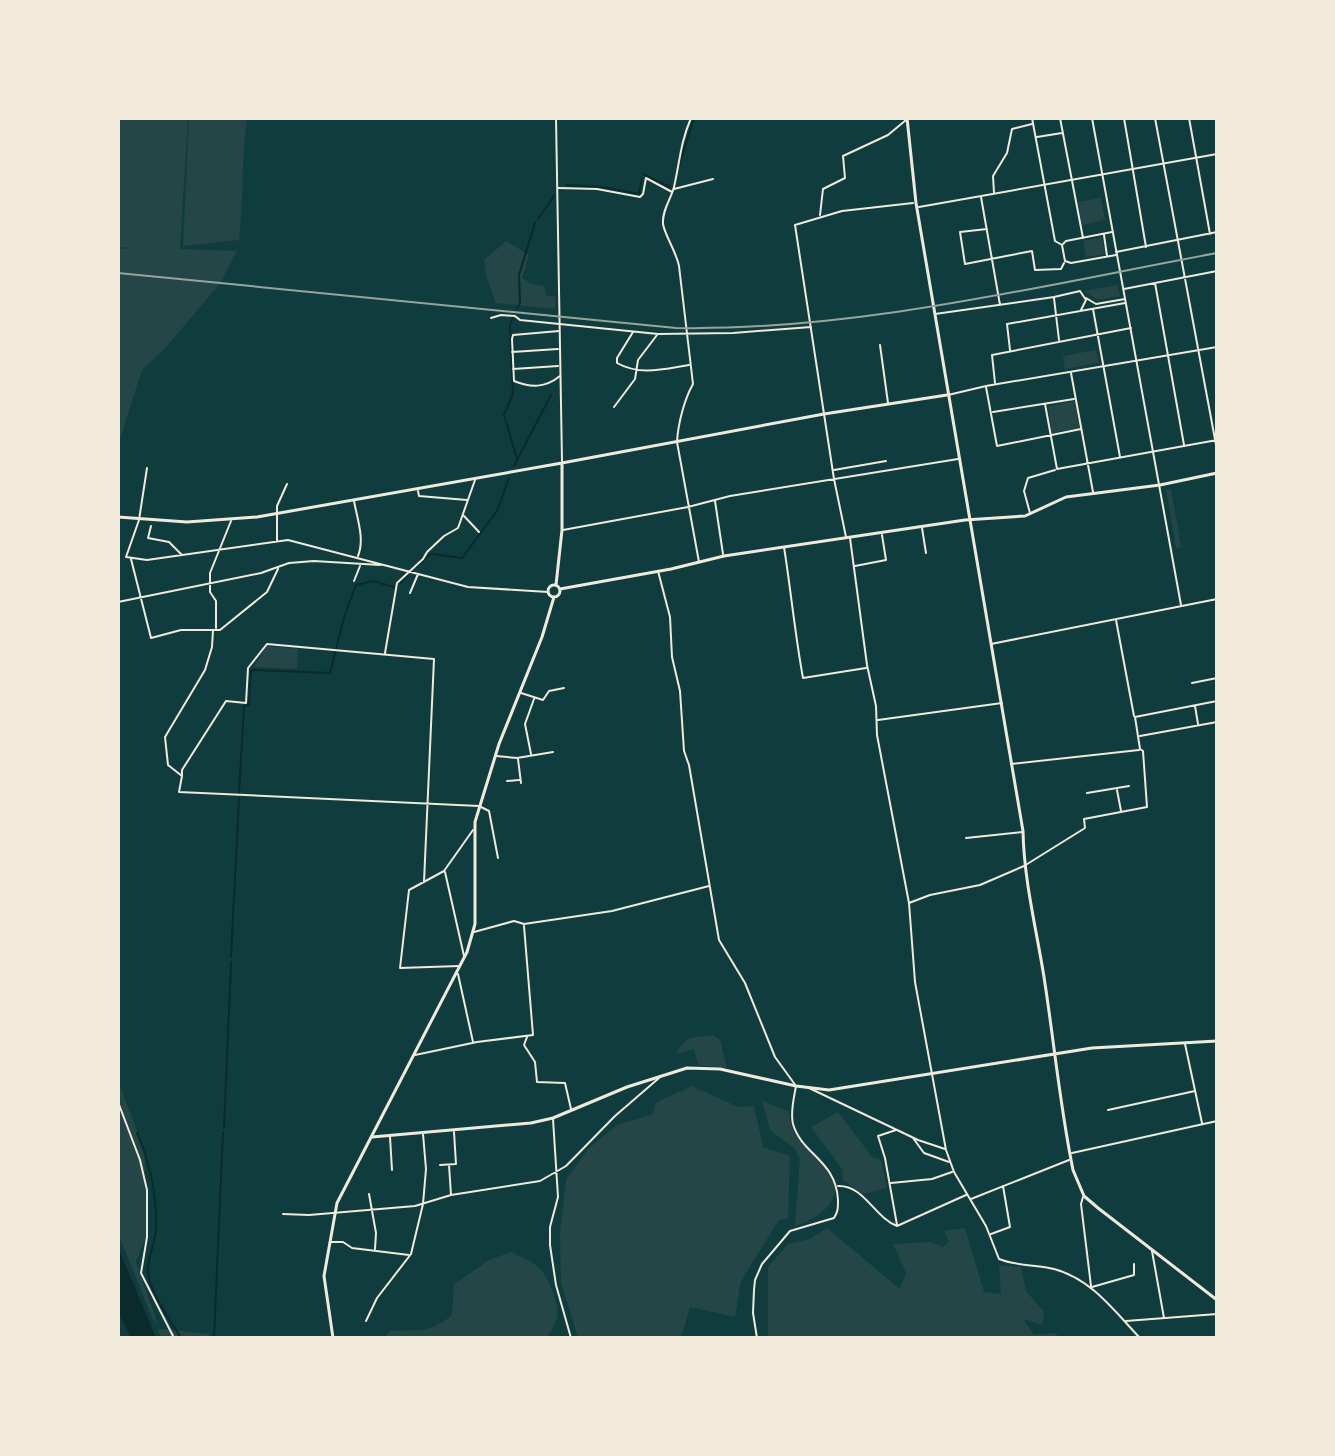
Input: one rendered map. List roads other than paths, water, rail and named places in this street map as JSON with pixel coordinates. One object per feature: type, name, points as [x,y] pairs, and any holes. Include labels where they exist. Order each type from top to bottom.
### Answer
[{"type":"main road","points":[[907,119],[916,205],[1023,831],[1024,866],[1071,1159],[1084,1196],[1217,1300]]},
{"type":"main road","points":[[118,517],[139,520],[232,520],[277,514],[824,414],[947,395]]},
{"type":"main road","points":[[556,585],[562,530],[562,463]]},
{"type":"main road","points":[[560,589],[724,556],[970,520],[1030,515],[1066,497],[1160,485],[1217,473]]},
{"type":"main road","points":[[556,585],[560,589]]},
{"type":"main road","points":[[554,597],[548,592],[551,586],[556,585]]},
{"type":"main road","points":[[333,1338],[324,1276],[335,1213],[344,1189],[464,957],[473,932],[474,829],[479,806],[554,597],[559,595],[560,589]]},
{"type":"main road","points":[[372,1137],[516,1125],[553,1118],[687,1068],[720,1069],[829,1090],[1092,1048],[1217,1041]]},
{"type":"street","points":[[556,118],[562,463]]},
{"type":"street","points":[[691,118],[679,149],[673,191],[664,213],[664,226],[675,249],[693,384],[686,395],[677,442],[699,562]]},
{"type":"street","points":[[987,229],[960,232],[965,264],[1032,251],[1035,270],[1061,269],[1065,261],[1062,245],[1055,241],[1032,118]]},
{"type":"street","points":[[1060,118],[1083,238]]},
{"type":"street","points":[[1092,118],[1181,605]]},
{"type":"street","points":[[1124,118],[1146,247]]},
{"type":"street","points":[[1155,118],[1217,450]]},
{"type":"street","points":[[1189,118],[1210,234]]},
{"type":"street","points":[[819,216],[823,189],[845,178],[843,156],[897,130],[907,119]]},
{"type":"street","points":[[994,194],[993,176],[1007,153],[1012,129],[1008,123]]},
{"type":"street","points":[[1012,129],[1033,124]]},
{"type":"street","points":[[1036,137],[1063,132]]},
{"type":"street","points":[[1140,1338],[1091,1287],[1063,1272],[999,1259],[990,1235],[950,1163],[915,982],[909,903],[853,566],[834,479],[795,225],[819,216],[854,209],[981,197],[1217,154]]},
{"type":"street","points":[[557,188],[597,189],[640,197],[646,178],[673,191],[713,179]]},
{"type":"street","points":[[981,197],[1000,305]]},
{"type":"street","points":[[1062,245],[1066,241],[1112,232]]},
{"type":"street","points":[[1065,261],[1071,263],[1217,232]]},
{"type":"street","points":[[1104,234],[1107,256]]},
{"type":"street","points":[[1123,289],[1217,271]]},
{"type":"street","points":[[1155,283],[1184,446]]},
{"type":"street","points":[[934,314],[1080,291],[1096,304],[1126,301]]},
{"type":"street","points":[[1054,297],[1059,340]]},
{"type":"street","points":[[1081,310],[1085,297]]},
{"type":"street","points":[[1010,350],[1007,324],[1126,301]]},
{"type":"street","points":[[1093,309],[1120,458]]},
{"type":"street","points":[[491,318],[515,316],[520,320],[658,334],[812,327]]},
{"type":"street","points":[[995,384],[992,355],[1131,328]]},
{"type":"street","points":[[559,331],[513,335],[512,352],[514,381],[527,386],[549,385],[560,376]]},
{"type":"street","points":[[634,331],[617,363],[647,372],[690,365]]},
{"type":"street","points":[[614,407],[635,379],[638,360],[658,334]]},
{"type":"street","points":[[880,345],[888,404]]},
{"type":"street","points":[[947,395],[995,384],[1217,347]]},
{"type":"street","points":[[512,352],[559,349]]},
{"type":"street","points":[[513,369],[560,366]]},
{"type":"street","points":[[1070,372],[1093,493]]},
{"type":"street","points":[[986,386],[997,446],[1081,429]]},
{"type":"street","points":[[992,413],[1076,398]]},
{"type":"street","points":[[1045,404],[1057,469]]},
{"type":"street","points":[[1030,515],[1024,491],[1028,478],[1057,469],[1216,440]]},
{"type":"street","points":[[562,530],[715,500],[959,459]]},
{"type":"street","points":[[833,470],[886,461]]},
{"type":"street","points":[[147,468],[139,520],[126,557],[147,560],[297,541],[468,587],[548,592]]},
{"type":"street","points":[[385,655],[397,583],[444,536],[458,528],[476,478]]},
{"type":"street","points":[[277,542],[278,501],[287,484]]},
{"type":"street","points":[[418,489],[419,496],[468,500]]},
{"type":"street","points":[[715,500],[724,556]]},
{"type":"street","points":[[354,501],[361,533],[361,548],[357,557]]},
{"type":"street","points":[[463,515],[479,532]]},
{"type":"street","points":[[182,776],[168,765],[165,737],[205,670],[215,630],[216,601],[209,584],[210,573],[232,520]]},
{"type":"street","points":[[151,526],[148,538],[169,542],[181,555]]},
{"type":"street","points":[[922,528],[926,553]]},
{"type":"street","points":[[853,566],[886,560],[881,533]]},
{"type":"street","points":[[784,547],[803,678],[868,668]]},
{"type":"street","points":[[131,558],[151,638],[181,630],[220,630],[267,592],[279,567]]},
{"type":"street","points":[[118,602],[314,561],[385,565]]},
{"type":"street","points":[[354,581],[360,565]]},
{"type":"street","points":[[658,571],[670,617],[684,751],[719,940],[745,983],[775,1057],[796,1086],[793,1124],[829,1170],[837,1186],[838,1211],[834,1218],[790,1231],[759,1270],[753,1306],[757,1338]]},
{"type":"street","points":[[410,593],[418,573]]},
{"type":"street","points":[[991,644],[1217,599]]},
{"type":"street","points":[[909,903],[930,895],[970,889],[1024,866],[1085,828],[1084,819],[1147,807],[1143,751],[1140,749],[1126,681],[1116,619]]},
{"type":"street","points":[[424,882],[427,804],[434,659],[267,644],[248,668],[246,703],[226,701],[182,770],[179,792],[184,793],[427,804],[479,806],[489,811],[498,858]]},
{"type":"street","points":[[1192,683],[1217,678]]},
{"type":"street","points":[[520,692],[543,700],[549,691],[564,688]]},
{"type":"street","points":[[531,755],[525,724],[534,699]]},
{"type":"street","points":[[1135,717],[1217,701]]},
{"type":"street","points":[[877,721],[1002,703]]},
{"type":"street","points":[[1195,705],[1199,725]]},
{"type":"street","points":[[1139,736],[1217,722]]},
{"type":"street","points":[[1011,764],[1077,759],[1140,749]]},
{"type":"street","points":[[495,756],[517,758],[553,752]]},
{"type":"street","points":[[507,781],[521,781],[517,758]]},
{"type":"street","points":[[1087,793],[1129,786]]},
{"type":"street","points":[[1117,788],[1121,812]]},
{"type":"street","points":[[473,1043],[458,968],[400,968],[409,890],[444,871],[474,829]]},
{"type":"street","points":[[966,838],[1023,831]]},
{"type":"street","points":[[444,871],[464,957]]},
{"type":"street","points":[[473,932],[514,921],[524,924],[612,911],[710,885]]},
{"type":"street","points":[[414,1055],[533,1035],[524,924]]},
{"type":"street","points":[[528,1036],[524,1045],[535,1062],[537,1082],[565,1083],[571,1109]]},
{"type":"street","points":[[1185,1042],[1202,1125]]},
{"type":"street","points":[[283,1214],[335,1213],[423,1204],[451,1195],[540,1181],[556,1173],[663,1075]]},
{"type":"street","points":[[806,1087],[946,1150]]},
{"type":"street","points":[[1108,1110],[1195,1091]]},
{"type":"street","points":[[118,1102],[140,1160],[147,1190],[147,1237],[141,1273],[174,1338]]},
{"type":"street","points":[[553,1118],[558,1197],[550,1227],[550,1245],[558,1293],[571,1338]]},
{"type":"street","points":[[1070,1153],[1217,1121]]},
{"type":"street","points":[[440,1165],[456,1164],[454,1130]]},
{"type":"street","points":[[897,1226],[878,1136],[898,1130]]},
{"type":"street","points":[[366,1321],[377,1298],[410,1256],[423,1204],[426,1169],[423,1133]]},
{"type":"street","points":[[390,1136],[392,1170]]},
{"type":"street","points":[[911,1136],[924,1153],[950,1163]]},
{"type":"street","points":[[970,1199],[1071,1159]]},
{"type":"street","points":[[449,1164],[451,1195]]},
{"type":"street","points":[[890,1183],[932,1179],[954,1172]]},
{"type":"street","points":[[837,1186],[853,1188],[882,1217],[897,1226]]},
{"type":"street","points":[[990,1235],[1010,1227],[1003,1186]]},
{"type":"street","points":[[369,1194],[376,1233],[375,1250]]},
{"type":"street","points":[[897,1226],[967,1195]]},
{"type":"street","points":[[1084,1196],[1081,1204],[1091,1287]]},
{"type":"street","points":[[330,1242],[410,1256]]},
{"type":"street","points":[[1152,1250],[1164,1318]]},
{"type":"street","points":[[1091,1287],[1134,1275],[1134,1264]]},
{"type":"street","points":[[1125,1321],[1217,1314]]},
{"type":"waterway","points":[[679,166],[694,118]]},
{"type":"waterway","points":[[643,174],[670,187]]},
{"type":"waterway","points":[[566,185],[602,187],[639,194],[642,178]]},
{"type":"waterway","points":[[538,219],[554,196]]},
{"type":"waterway","points":[[517,308],[520,303],[519,275],[535,223]]},
{"type":"waterway","points":[[513,317],[510,325],[513,393],[504,415],[517,459]]},
{"type":"waterway","points":[[514,466],[551,395]]},
{"type":"waterway","points":[[416,567],[431,554],[462,558],[497,511],[509,478]]},
{"type":"waterway","points":[[400,583],[407,575]]},
{"type":"waterway","points":[[239,794],[244,706],[249,705],[251,670],[330,673],[356,585],[373,581],[394,587]]},
{"type":"waterway","points":[[231,957],[239,798]]},
{"type":"waterway","points":[[224,1128],[231,962]]},
{"type":"waterway","points":[[137,1133],[154,1192],[156,1229],[149,1261],[149,1280],[181,1338]]},
{"type":"waterway","points":[[214,1338],[223,1133]]},
{"type":"railway","points":[[118,273],[676,328],[744,327],[812,322],[948,304],[1217,253]]}]
